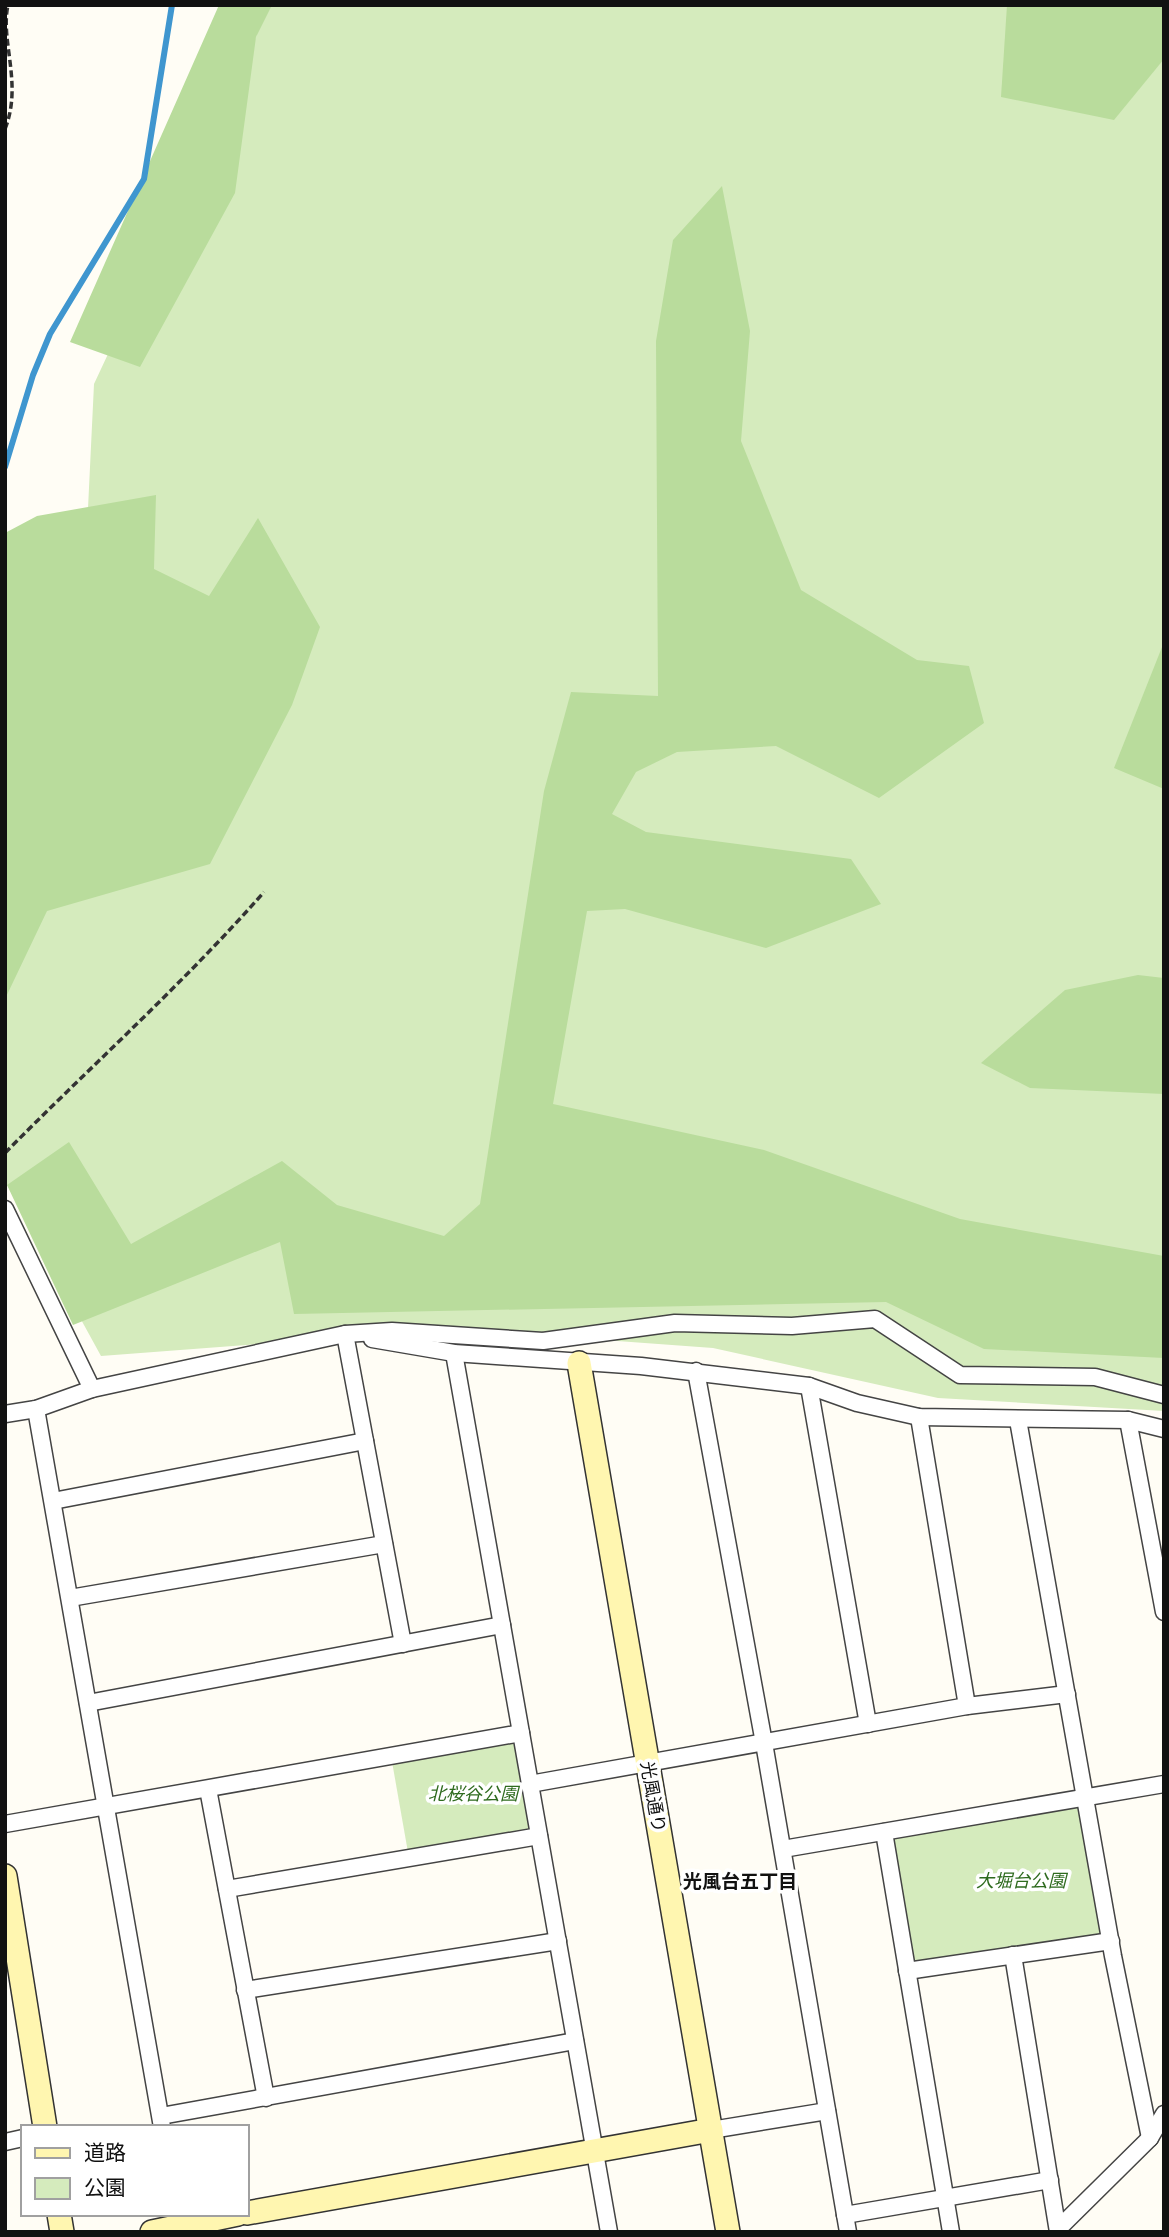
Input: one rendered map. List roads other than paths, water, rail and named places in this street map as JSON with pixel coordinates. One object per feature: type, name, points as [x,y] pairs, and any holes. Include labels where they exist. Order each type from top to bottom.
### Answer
[{"type":"street","points":[[5,1209],[92,1389]]},
{"type":"street","points":[[5,1414],[36,1409],[92,1389],[345,1334],[392,1331],[543,1341],[675,1323],[792,1326],[875,1319],[960,1375],[1095,1377],[1164,1395]]},
{"type":"street","points":[[345,1334],[454,1353],[696,1371],[809,1386],[857,1403],[919,1418],[1128,1420],[1164,1429]]},
{"type":"street","points":[[345,1334],[403,1644]]},
{"type":"street","points":[[454,1353],[609,2232]]},
{"type":"street","name":"光風通り","points":[[579,1363],[728,2232]]},
{"type":"street","points":[[696,1371],[783,1849],[846,2224],[945,2198],[1050,2180]]},
{"type":"street","points":[[809,1386],[868,1724]]},
{"type":"street","points":[[36,1409],[161,2121],[266,2098],[575,2041]]},
{"type":"street","points":[[919,1418],[967,1706]]},
{"type":"street","points":[[1018,1420],[1111,1941],[1150,2138]]},
{"type":"street","points":[[1128,1420],[1164,1612]]},
{"type":"street","points":[[52,1501],[365,1441]]},
{"type":"street","points":[[70,1598],[384,1544]]},
{"type":"street","points":[[88,1703],[502,1625]]},
{"type":"street","points":[[530,1784],[967,1706],[1067,1694]]},
{"type":"street","points":[[5,1824],[521,1733]]},
{"type":"street","points":[[783,1849],[1164,1784]]},
{"type":"street","points":[[208,1789],[266,2098]]},
{"type":"street","points":[[884,1832],[951,2232]]},
{"type":"street","points":[[226,1889],[539,1836]]},
{"type":"street","points":[[5,1876],[45,2125]]},
{"type":"street","points":[[245,1990],[558,1941]]},
{"type":"street","points":[[907,1971],[1111,1941]]},
{"type":"street","points":[[1013,1955],[1058,2230]]},
{"type":"street","points":[[248,2213],[827,2110]]},
{"type":"street","points":[[1058,2230],[1150,2138],[1164,2114]]},
{"type":"street","points":[[152,2232],[179,2223],[225,2216]]},
{"type":"waterway","points":[[5,467],[33,375],[50,334],[144,179],[172,5]]},
{"type":"district","name":"光風台五丁目","points":[[740,1881]]},
{"type":"park label","name":"北桜谷公園","points":[[473,1794]]},
{"type":"park label","name":"大堀台公園","points":[[1021,1881]]}]
